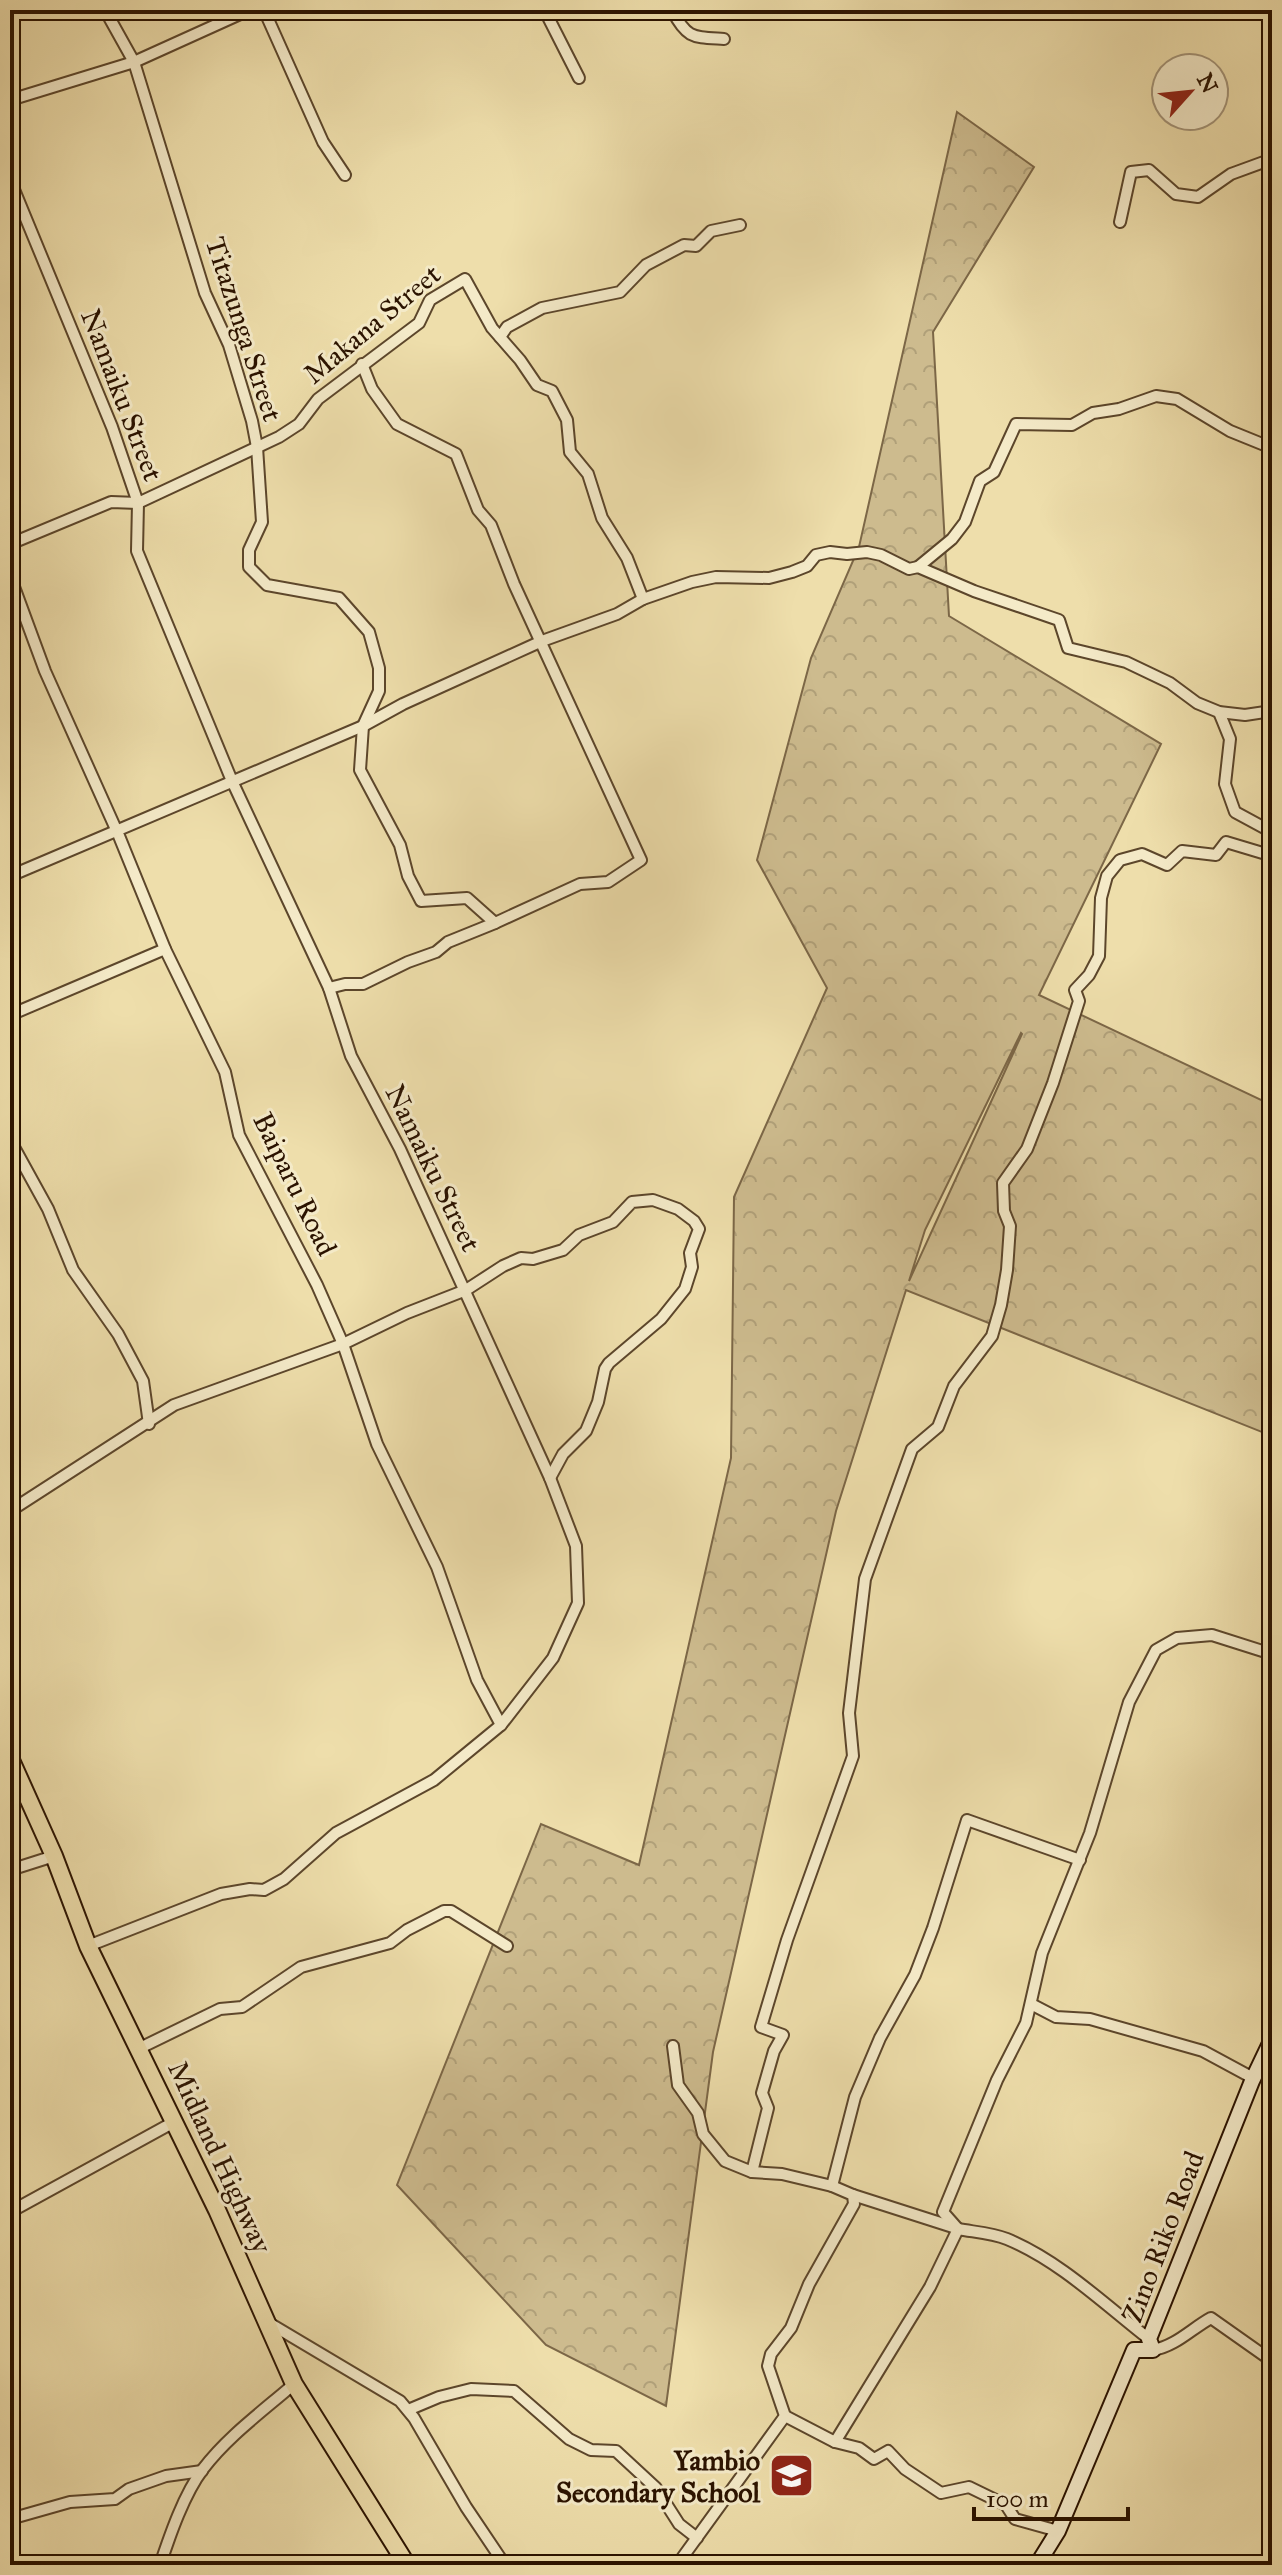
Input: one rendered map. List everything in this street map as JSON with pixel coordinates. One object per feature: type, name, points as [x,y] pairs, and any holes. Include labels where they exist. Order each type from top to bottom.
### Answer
[{"type":"main road","name":"Midland Highway","points":[[10,1758],[54,1856],[88,1946],[140,2048],[294,2384],[407,2565]]},
{"type":"street","name":"Titazunga Street","points":[[105,10],[134,62],[205,293],[229,345],[257,447],[262,522],[249,550],[249,567],[267,585],[339,598],[369,632],[379,668],[379,691],[363,726],[360,770],[400,845],[408,876],[421,901],[467,898],[495,923]]},
{"type":"street","points":[[10,100],[134,62],[249,10]]},
{"type":"street","points":[[264,10],[323,142],[345,175]]},
{"type":"street","points":[[547,10],[579,78]]},
{"type":"street","points":[[672,10],[681,29],[692,37],[724,39]]},
{"type":"street","points":[[1120,222],[1131,172],[1149,170],[1176,194],[1198,197],[1231,174],[1272,159]]},
{"type":"street","name":"Namaiku Street","points":[[10,180],[112,427],[138,503],[137,551],[232,781],[329,988],[351,1056],[400,1149],[466,1290],[550,1478],[576,1546],[578,1603],[553,1658],[501,1725],[434,1780],[336,1833],[284,1879],[264,1890],[221,1894],[88,1946]]},
{"type":"street","points":[[643,599],[627,558],[602,518],[588,474],[570,452],[567,420],[552,391],[537,385],[500,337],[507,327],[542,308],[620,292],[646,265],[684,245],[696,246],[711,231],[740,225]]},
{"type":"street","name":"Makana Street","points":[[10,544],[111,502],[138,503],[279,437],[299,424],[318,399],[419,323],[430,300],[465,279],[500,337]]},
{"type":"street","points":[[329,988],[363,984],[436,952],[448,942],[580,884],[608,882],[641,860],[514,584],[491,525],[478,510],[456,454],[397,424],[372,389],[362,364]]},
{"type":"street","points":[[10,876],[363,726],[403,704],[542,641],[692,582],[716,577],[769,578],[807,566],[816,555],[830,552],[867,552],[881,555],[909,569],[918,567],[952,539],[965,522],[980,481],[994,472],[1016,424],[1072,425],[1093,413],[1119,409],[1156,396],[1177,399],[1230,431],[1272,448]]},
{"type":"street","points":[[918,567],[974,591],[1059,620],[1068,648],[1126,662],[1170,683],[1197,703],[1219,712],[1245,715],[1272,711]]},
{"type":"street","name":"Baiparu Road","points":[[10,576],[45,671],[165,949],[225,1072],[239,1135],[317,1285],[343,1344],[377,1444],[437,1567],[477,1680],[501,1725]]},
{"type":"street","points":[[1219,712],[1230,739],[1225,784],[1235,812],[1272,832]]},
{"type":"street","points":[[752,2172],[768,2108],[762,2093],[774,2051],[783,2035],[761,2027],[787,1940],[853,1756],[849,1713],[865,1579],[912,1449],[938,1427],[954,1386],[992,1336],[1007,1270],[1010,1226],[1004,1211],[1003,1183],[1027,1149],[1053,1083],[1079,1001],[1075,990],[1089,975],[1099,956],[1101,898],[1107,876],[1120,860],[1142,854],[1167,865],[1182,851],[1216,855],[1226,842],[1266,854],[1272,841]]},
{"type":"street","points":[[10,1015],[165,949]]},
{"type":"street","points":[[10,1140],[48,1209],[73,1270],[118,1334],[143,1381],[149,1424]]},
{"type":"street","points":[[10,1511],[174,1405],[343,1344],[407,1313],[466,1290],[521,1258],[533,1259],[563,1250],[579,1235],[613,1222],[632,1202],[653,1200],[678,1209],[699,1229],[690,1253],[692,1267],[685,1289],[661,1319],[609,1363],[586,1431],[563,1454],[550,1478]]},
{"type":"street","points":[[958,2229],[943,2212],[997,2080],[1026,2023],[1042,1953],[1080,1860],[1129,1702],[1156,1650],[1177,1638],[1212,1635],[1272,1654]]},
{"type":"street","points":[[832,2186],[855,2097],[880,2038],[915,1975],[967,1820],[1080,1860]]},
{"type":"street","points":[[10,1870],[54,1856]]},
{"type":"street","points":[[140,2048],[220,2009],[242,2007],[301,1967],[390,1943],[407,1930],[444,1911],[451,1911],[507,1946]]},
{"type":"street","points":[[1031,2004],[1056,2017],[1090,2019],[1203,2051],[1253,2078]]},
{"type":"street","name":"Zino Riko Road","points":[[1040,2559],[1058,2531],[1134,2350],[1151,2344],[1253,2078],[1272,2039]]},
{"type":"street","points":[[673,2046],[678,2085],[698,2113],[703,2134],[725,2161],[752,2172],[782,2174],[832,2186],[958,2229],[1005,2238],[1065,2273],[1151,2344],[1170,2347],[1192,2328],[1211,2318],[1272,2361]]},
{"type":"street","points":[[10,2212],[174,2122]]},
{"type":"street","points":[[853,2195],[854,2204],[849,2216],[809,2284],[791,2328],[771,2354],[768,2366],[785,2416],[835,2442],[859,2448],[874,2459],[888,2451],[905,2469],[941,2493],[969,2487],[1006,2505],[1015,2519],[1058,2531]]},
{"type":"street","points":[[835,2442],[930,2287],[958,2229]]},
{"type":"street","points":[[267,2322],[400,2401],[505,2565]]},
{"type":"street","points":[[160,2565],[171,2533],[202,2471],[235,2435],[294,2384]]},
{"type":"street","points":[[408,2410],[439,2397],[471,2389],[514,2391],[569,2439],[591,2450],[616,2451],[656,2488],[679,2524],[697,2538]]},
{"type":"street","points":[[677,2565],[785,2416]]},
{"type":"street","points":[[10,2519],[70,2502],[115,2499],[129,2489],[166,2476],[202,2471]]},
{"type":"street","points":[[1040,2559],[1056,2565]]},
{"type":"green space","points":[[957,112],[1034,167],[933,332],[949,616],[1161,744],[1039,995],[1272,1105],[1272,1436],[906,1290],[836,1511],[713,2052],[666,2406],[546,2345],[397,2185],[541,1824],[639,1865],[731,1458],[734,1197],[827,988],[757,860],[811,658],[859,547]],"holes":[[[1022,1034],[909,1281],[925,1230]]]},
{"type":"place","name":"Yambio Secondary School","points":[[791,2476]]}]
